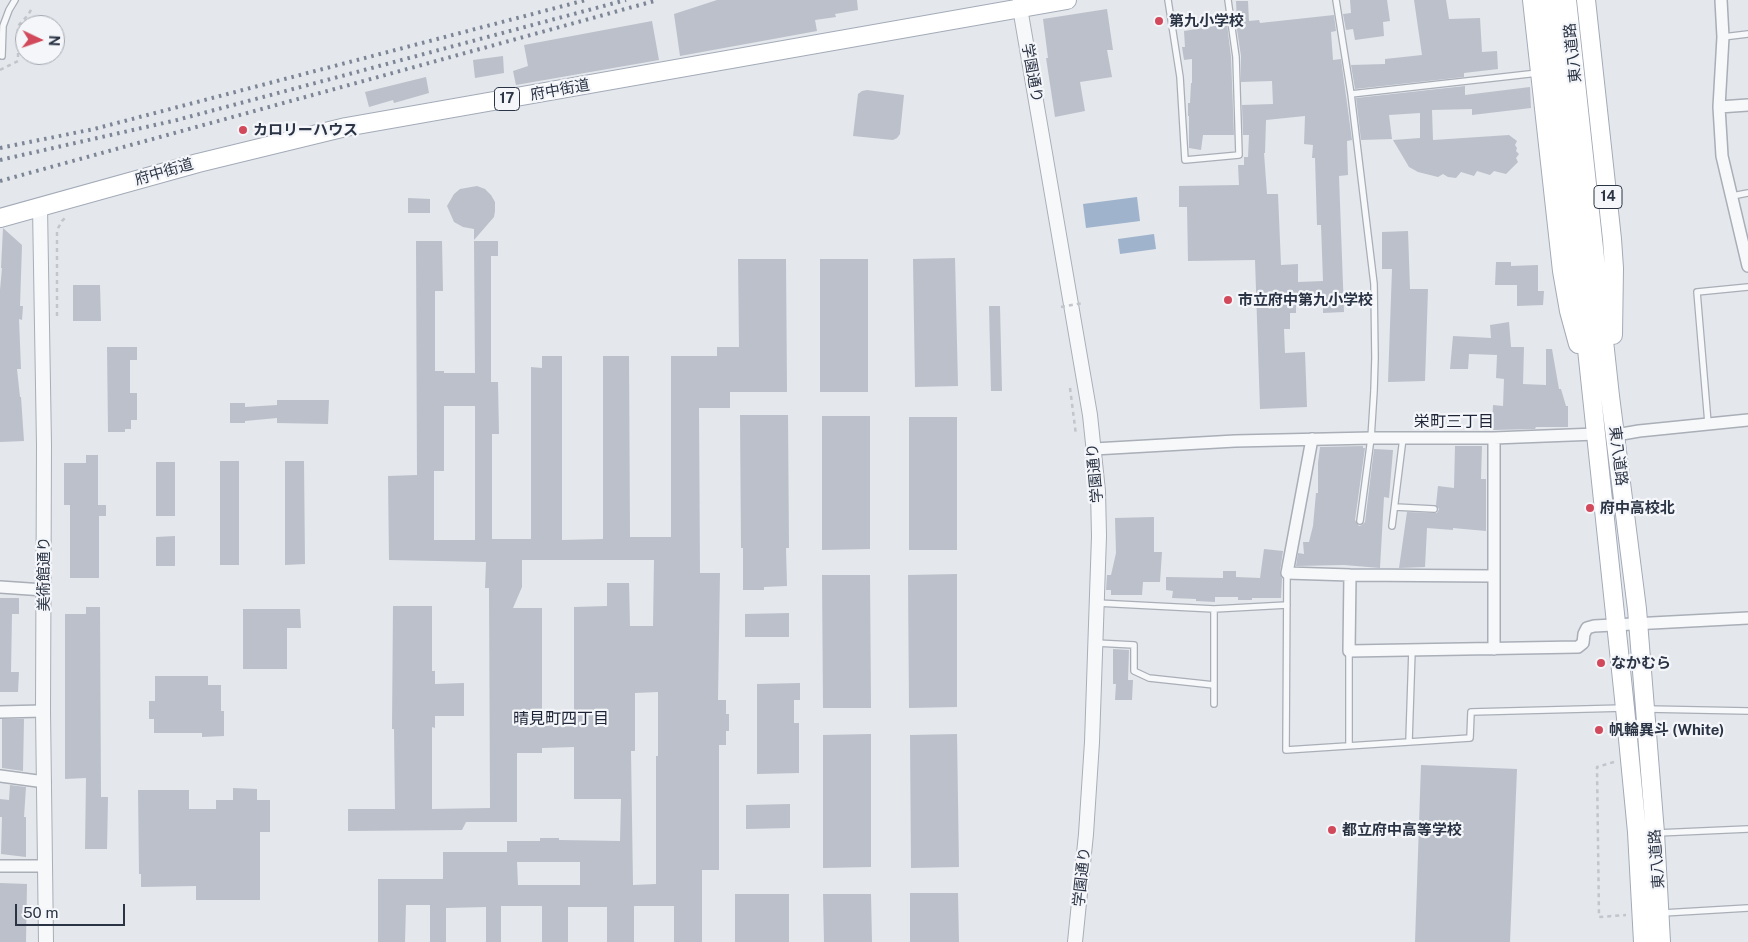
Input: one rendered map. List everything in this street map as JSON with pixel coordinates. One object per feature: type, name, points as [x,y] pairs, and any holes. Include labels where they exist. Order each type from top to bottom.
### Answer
[{"type":"main road","name":"府中街道","points":[[0,218],[198,163],[346,128],[1020,4],[1067,0]]},
{"type":"main road","name":"14","points":[[1532,0],[1562,271],[1569,311],[1592,397]]},
{"type":"main road","name":"東八道路","points":[[1550,0],[1630,758],[1643,942]]},
{"type":"main road","name":"東八道路","points":[[1567,0],[1610,396],[1638,622],[1655,833],[1661,942]]},
{"type":"main road","name":"14","points":[[1586,0],[1612,239],[1614,308],[1610,396]]},
{"type":"main road","points":[[1610,572],[1619,580],[1624,571],[1619,519],[1621,480]]},
{"type":"street","points":[[1721,0],[1723,37],[1719,107],[1722,156],[1748,266]]},
{"type":"street","name":"学園通り","points":[[1020,4],[1094,448],[1099,512],[1097,604],[1086,834],[1075,942]]},
{"type":"street","points":[[1719,107],[1748,105]]},
{"type":"street","name":"美術館通り","points":[[40,207],[44,454],[43,711],[46,942]]},
{"type":"street","points":[[1616,435],[1708,423],[1748,420]]},
{"type":"street","points":[[1094,448],[1235,441],[1494,438],[1596,434]]},
{"type":"street","points":[[1494,438],[1494,649]]},
{"type":"street","points":[[1312,439],[1288,573],[1493,576]]},
{"type":"street","points":[[1350,575],[1350,651],[1578,647],[1583,643],[1584,634],[1588,628],[1638,622],[1748,618]]},
{"type":"street","points":[[0,587],[44,590]]},
{"type":"street","points":[[0,712],[43,711]]},
{"type":"street","points":[[0,776],[44,782]]},
{"type":"street","points":[[0,866],[46,866]]},
{"type":"lane","points":[[2,56],[3,26],[8,10],[15,0]]},
{"type":"lane","points":[[1168,0],[1180,77],[1185,160],[1239,156],[1236,57],[1228,0]]},
{"type":"lane","points":[[1336,0],[1374,284],[1375,358],[1371,438],[1360,521]]},
{"type":"lane","points":[[1723,37],[1748,34]]},
{"type":"lane","points":[[1350,94],[1540,73]]},
{"type":"lane","points":[[1732,196],[1748,193]]},
{"type":"lane","points":[[1708,423],[1697,292],[1748,287]]},
{"type":"lane","points":[[1392,526],[1404,438]]},
{"type":"lane","points":[[1395,507],[1434,510]]},
{"type":"lane","points":[[1288,573],[1286,750],[1470,738],[1471,712],[1625,708]]},
{"type":"lane","points":[[1097,604],[1214,609],[1287,605]]},
{"type":"lane","points":[[1214,609],[1214,704]]},
{"type":"lane","points":[[1095,643],[1134,644],[1134,671],[1149,678],[1214,685]]},
{"type":"lane","points":[[1409,741],[1412,650]]},
{"type":"lane","points":[[1350,651],[1350,745]]},
{"type":"lane","points":[[1644,709],[1748,711]]},
{"type":"lane","points":[[1655,833],[1748,829]]},
{"type":"lane","points":[[1660,913],[1748,908]]},
{"type":"path","points":[[0,70],[18,62],[18,26],[28,16],[32,8]]},
{"type":"path","points":[[58,323],[57,230],[67,216]]},
{"type":"path","points":[[1061,306],[1082,303]]},
{"type":"path","points":[[1070,388],[1076,435]]},
{"type":"path","points":[[1630,758],[1597,767],[1599,917],[1642,913]]},
{"type":"water","points":[[1137,197],[1140,221],[1086,228],[1083,204]]},
{"type":"water","points":[[1154,234],[1156,249],[1120,254],[1118,239]]},
{"type":"building","points":[[717,0],[857,0],[858,10],[835,14],[836,17],[815,20],[817,31],[680,56],[674,14]]},
{"type":"building","points":[[1350,0],[1387,0],[1390,21],[1383,22],[1384,36],[1355,40],[1353,29],[1346,30],[1343,14],[1351,13]]},
{"type":"building","points":[[1414,0],[1446,0],[1449,19],[1480,18],[1482,52],[1497,51],[1498,69],[1464,73],[1464,77],[1355,89],[1351,65],[1385,64],[1385,59],[1422,55]]},
{"type":"building","points":[[1236,1],[1248,1],[1249,21],[1259,20],[1260,23],[1334,15],[1336,31],[1331,32],[1333,60],[1341,59],[1352,140],[1347,141],[1348,175],[1339,176],[1344,312],[1323,313],[1323,296],[1296,297],[1296,313],[1290,313],[1290,329],[1284,329],[1285,353],[1305,352],[1307,407],[1260,409],[1255,260],[1188,261],[1187,207],[1179,207],[1179,186],[1239,185],[1238,165],[1244,165],[1244,157],[1248,157],[1249,135],[1243,135],[1242,105],[1273,104],[1272,81],[1241,82],[1241,56]],"holes":[[[1305,116],[1304,144],[1313,145],[1312,158],[1315,158],[1317,225],[1321,225],[1323,281],[1298,282],[1298,264],[1281,265],[1278,194],[1267,194],[1264,153],[1266,120]]]},
{"type":"building","points":[[1107,9],[1113,50],[1107,50],[1112,77],[1080,82],[1085,111],[1055,117],[1046,58],[1048,58],[1043,19]]},
{"type":"building","points":[[652,21],[659,60],[516,85],[513,71],[528,66],[524,45]]},
{"type":"building","points":[[1227,24],[1231,57],[1234,135],[1203,135],[1201,150],[1189,148],[1188,103],[1190,103],[1192,83],[1192,59],[1184,60],[1182,47],[1185,47],[1184,31]]},
{"type":"building","points":[[503,56],[504,73],[475,78],[473,60]]},
{"type":"building","points":[[426,77],[429,93],[394,103],[393,100],[369,107],[365,92]]},
{"type":"building","points":[[1465,86],[1465,95],[1530,87],[1531,108],[1472,115],[1472,109],[1432,110],[1433,140],[1509,135],[1517,141],[1515,145],[1516,151],[1519,154],[1516,158],[1518,162],[1506,174],[1494,171],[1490,175],[1477,171],[1474,176],[1461,172],[1456,178],[1443,174],[1438,177],[1418,172],[1409,167],[1393,140],[1420,138],[1420,113],[1389,115],[1392,139],[1361,140],[1356,98]]},
{"type":"building","points":[[867,90],[904,95],[900,134],[897,138],[893,140],[853,136],[858,94]]},
{"type":"building","points":[[477,186],[485,189],[491,195],[495,202],[495,211],[494,217],[474,240],[474,229],[463,227],[454,222],[447,206],[454,194],[460,189]]},
{"type":"building","points":[[408,198],[430,199],[430,213],[408,213]]},
{"type":"building","points":[[3,228],[22,245],[20,306],[23,306],[22,320],[19,319],[21,369],[17,369],[24,441],[0,442],[0,290]]},
{"type":"building","points":[[1408,231],[1410,289],[1428,289],[1425,381],[1388,382],[1392,269],[1382,269],[1382,232]]},
{"type":"building","points":[[416,241],[442,241],[443,291],[435,291],[435,371],[444,371],[444,373],[475,373],[474,241],[498,241],[498,256],[491,256],[491,382],[498,382],[499,434],[492,434],[492,539],[531,539],[531,367],[542,368],[542,356],[562,356],[562,540],[603,539],[603,356],[629,356],[630,537],[671,537],[671,356],[717,356],[717,347],[739,347],[738,259],[786,259],[787,392],[730,392],[730,408],[699,408],[700,573],[720,573],[718,700],[726,700],[726,714],[729,714],[729,731],[726,731],[726,745],[719,745],[719,870],[702,870],[702,942],[674,942],[674,906],[634,906],[634,942],[607,942],[607,907],[568,907],[568,942],[542,942],[542,906],[501,906],[501,942],[486,942],[486,907],[446,908],[446,942],[430,942],[430,905],[406,905],[405,942],[378,942],[378,879],[443,879],[443,852],[507,852],[507,841],[540,841],[540,838],[559,838],[559,840],[620,841],[621,799],[574,799],[574,747],[542,748],[542,753],[517,753],[517,822],[466,822],[462,830],[348,831],[348,809],[395,809],[394,729],[392,729],[393,606],[432,606],[432,671],[435,671],[435,684],[464,683],[464,716],[435,716],[435,728],[432,727],[432,809],[490,808],[489,588],[485,588],[486,562],[389,560],[388,476],[417,475]],"holes":[[[444,406],[475,406],[475,540],[434,540],[434,471],[444,471]],[[522,560],[654,560],[653,626],[630,626],[629,583],[607,583],[607,606],[574,607],[574,725],[542,726],[542,608],[513,608],[522,587]],[[658,692],[656,884],[633,885],[631,751],[635,751],[635,693]],[[517,862],[580,862],[580,885],[518,885]]]},
{"type":"building","points":[[955,258],[958,386],[915,387],[913,259]]},
{"type":"building","points":[[820,259],[868,259],[868,392],[820,392]]},
{"type":"building","points":[[1496,262],[1511,262],[1511,266],[1538,265],[1538,291],[1544,291],[1543,305],[1517,306],[1517,285],[1495,285]]},
{"type":"building","points":[[73,285],[100,285],[101,321],[73,321]]},
{"type":"building","points":[[989,306],[1000,306],[1002,391],[991,391]]},
{"type":"building","points":[[1509,322],[1511,347],[1524,347],[1523,384],[1546,385],[1546,349],[1552,349],[1559,389],[1561,389],[1566,406],[1568,406],[1568,427],[1492,430],[1493,405],[1503,406],[1504,379],[1496,378],[1497,355],[1469,354],[1468,369],[1450,369],[1453,336],[1491,338],[1490,325]]},
{"type":"building","points":[[107,347],[137,347],[137,360],[130,360],[130,393],[137,393],[137,420],[131,420],[131,429],[125,429],[125,432],[108,432]]},
{"type":"building","points":[[277,400],[329,400],[328,424],[277,423],[277,418],[245,421],[245,423],[230,423],[230,403],[245,403],[245,407],[277,405]]},
{"type":"building","points":[[740,415],[788,415],[789,548],[786,548],[787,586],[764,587],[764,590],[743,590]]},
{"type":"building","points":[[822,416],[870,416],[870,549],[822,550]]},
{"type":"building","points":[[909,417],[957,417],[957,550],[909,550]]},
{"type":"building","points":[[1363,446],[1365,448],[1355,520],[1359,526],[1365,522],[1374,449],[1393,450],[1389,498],[1384,497],[1380,568],[1344,565],[1296,566],[1298,553],[1304,554],[1303,542],[1309,542],[1313,526],[1316,493],[1318,493],[1320,447]]},
{"type":"building","points":[[1455,446],[1482,446],[1481,479],[1486,479],[1486,531],[1427,528],[1425,567],[1399,568],[1407,512],[1437,513],[1439,509],[1436,505],[1438,486],[1454,488]]},
{"type":"building","points":[[86,455],[98,455],[98,505],[106,505],[106,516],[99,516],[99,578],[70,578],[70,505],[64,505],[64,463],[86,463]]},
{"type":"building","points":[[220,461],[239,461],[239,565],[220,565]]},
{"type":"building","points":[[285,461],[304,461],[305,564],[285,565]]},
{"type":"building","points":[[156,462],[175,462],[175,516],[156,516]]},
{"type":"building","points":[[1154,517],[1154,552],[1162,552],[1160,582],[1143,582],[1142,595],[1111,595],[1111,590],[1106,590],[1107,575],[1111,575],[1116,553],[1115,518]]},
{"type":"building","points":[[175,536],[175,566],[156,566],[156,537]]},
{"type":"building","points":[[1264,549],[1283,551],[1280,572],[1282,579],[1281,598],[1238,600],[1238,597],[1215,597],[1215,602],[1196,601],[1196,599],[1172,598],[1173,591],[1166,590],[1166,577],[1223,578],[1223,571],[1236,571],[1236,577],[1260,578]]},
{"type":"building","points":[[957,574],[957,707],[909,708],[908,575]]},
{"type":"building","points":[[822,575],[870,575],[871,708],[823,708]]},
{"type":"building","points":[[0,598],[19,598],[19,614],[12,614],[11,672],[19,672],[18,692],[0,692]]},
{"type":"building","points":[[86,607],[100,607],[101,797],[108,797],[107,849],[85,849],[86,778],[65,779],[65,614],[86,614]]},
{"type":"building","points":[[243,609],[300,609],[301,628],[287,628],[287,669],[243,669]]},
{"type":"building","points":[[789,613],[789,637],[745,637],[745,614]]},
{"type":"building","points":[[1113,649],[1129,650],[1128,680],[1133,680],[1132,700],[1115,700],[1116,684],[1113,684]]},
{"type":"building","points":[[155,676],[208,676],[208,685],[221,685],[221,711],[224,711],[224,736],[202,737],[202,733],[154,733],[154,719],[149,719],[149,701],[155,701]]},
{"type":"building","points":[[800,683],[800,700],[794,700],[794,723],[799,723],[799,773],[757,774],[757,684]]},
{"type":"building","points":[[2,719],[24,719],[23,771],[2,768]]},
{"type":"building","points":[[871,734],[871,867],[823,868],[823,735]]},
{"type":"building","points":[[957,734],[959,867],[911,868],[910,735]]},
{"type":"building","points":[[1421,765],[1517,769],[1510,942],[1415,942]]},
{"type":"building","points":[[10,785],[26,787],[24,817],[26,817],[26,857],[1,854],[2,817],[0,817],[0,799],[9,800]]},
{"type":"building","points":[[233,788],[257,789],[257,800],[270,800],[270,832],[260,832],[260,900],[196,900],[196,886],[141,887],[141,874],[139,874],[138,790],[189,790],[189,809],[216,809],[216,800],[233,800]]},
{"type":"building","points":[[790,804],[790,828],[746,829],[746,805]]},
{"type":"building","points":[[0,883],[27,884],[26,942],[0,942]]},
{"type":"building","points":[[910,893],[958,893],[959,942],[910,942]]},
{"type":"building","points":[[735,894],[789,894],[789,942],[735,942]]},
{"type":"building","points":[[823,894],[871,894],[872,942],[824,942]]},
{"type":"railway","points":[[0,148],[94,129],[586,0]]},
{"type":"railway","points":[[0,160],[177,120],[626,0]]},
{"type":"railway","points":[[0,181],[658,0]]},
{"type":"place","name":"第九小学校","points":[[1159,21]]},
{"type":"place","name":"カロリーハウス","points":[[243,130]]},
{"type":"place","name":"市立府中第九小学校","points":[[1228,300]]},
{"type":"place","name":"府中高校北","points":[[1590,508]]},
{"type":"place","name":"なかむら","points":[[1601,663]]},
{"type":"place","name":"帆輪異斗 (White)","points":[[1599,730]]},
{"type":"place","name":"都立府中高等学校","points":[[1332,830]]},
{"type":"district","name":"栄町三丁目","points":[[1454,422]]},
{"type":"district","name":"晴見町四丁目","points":[[561,719]]}]
